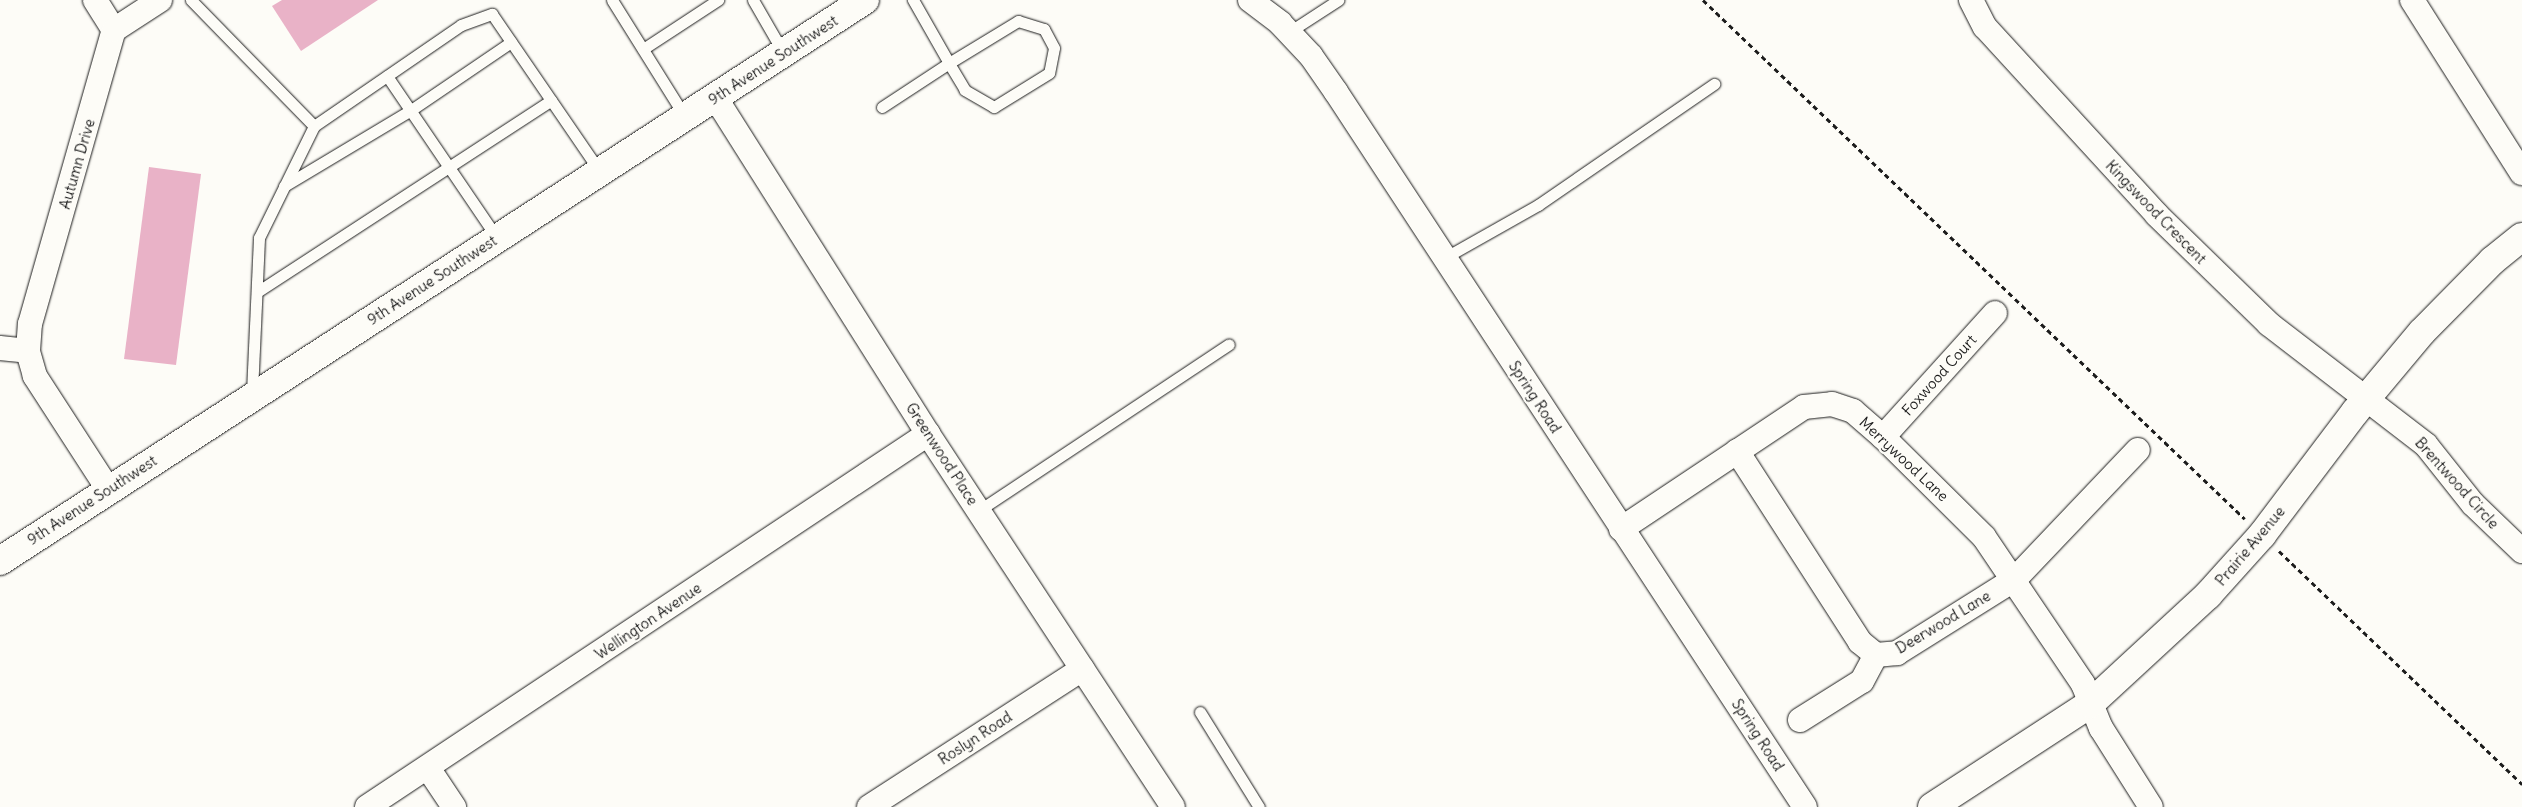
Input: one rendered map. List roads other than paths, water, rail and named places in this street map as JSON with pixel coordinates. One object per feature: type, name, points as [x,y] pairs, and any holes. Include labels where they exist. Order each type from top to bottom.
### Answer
[{"type":"street","points":[[95,0],[114,30],[160,0]]},
{"type":"street","name":"9th Avenue Southwest","points":[[0,561],[108,489],[865,0]]},
{"type":"street","name":"Spring Road","points":[[1250,0],[1289,32],[1311,56],[1336,92],[1805,807]]},
{"type":"street","name":"Kingswood Crescent","points":[[1971,0],[1985,27],[2156,215],[2269,324],[2367,398]]},
{"type":"street","points":[[2412,0],[2522,173]]},
{"type":"street","name":"Autumn Drive","points":[[108,489],[35,376],[28,350],[30,324],[114,30]]},
{"type":"street","name":"Greenwood Place","points":[[715,97],[928,434],[1173,807]]},
{"type":"street","name":"Prairie Avenue","points":[[1932,807],[2090,704],[2208,595],[2262,535],[2367,398],[2457,294],[2522,237]]},
{"type":"street","name":"Foxwood Court","points":[[1883,437],[1995,313]]},
{"type":"street","points":[[0,348],[28,350]]},
{"type":"street","name":"Brentwood Circle","points":[[2367,398],[2426,445],[2473,504],[2522,551]]},
{"type":"street","name":"Merrywood Lane","points":[[1621,529],[1804,407],[1832,404],[1853,411],[1883,437],[1984,537],[2015,579],[2083,684],[2101,728],[2151,807]]},
{"type":"street","name":"Wellington Avenue","points":[[367,807],[928,434]]},
{"type":"street","name":"Deerwood Lane","points":[[1737,451],[1860,642],[1876,655],[1897,653],[2015,579],[2138,450]]},
{"type":"street","points":[[1800,720],[1862,681],[1876,655]]},
{"type":"street","name":"Roslyn Road","points":[[869,807],[1082,669]]},
{"type":"street","points":[[428,768],[454,807]]},
{"type":"lane","points":[[191,0],[314,126]]},
{"type":"lane","points":[[612,0],[685,117]]},
{"type":"lane","points":[[643,49],[718,0]]},
{"type":"lane","points":[[753,0],[784,53]]},
{"type":"lane","points":[[882,107],[949,63],[1018,21],[1044,29],[1054,48],[1049,73],[994,107],[965,90],[949,63],[913,0]]},
{"type":"lane","points":[[1289,32],[1338,0]]},
{"type":"lane","points":[[252,396],[259,238],[314,126],[461,25],[492,14],[600,172]]},
{"type":"lane","points":[[284,186],[411,110],[511,42]]},
{"type":"lane","points":[[388,76],[497,238]]},
{"type":"lane","points":[[1444,258],[1538,205],[1714,84]]},
{"type":"lane","points":[[256,292],[551,100]]},
{"type":"lane","points":[[978,511],[1229,344]]},
{"type":"lane","points":[[1200,712],[1259,807]]}]
